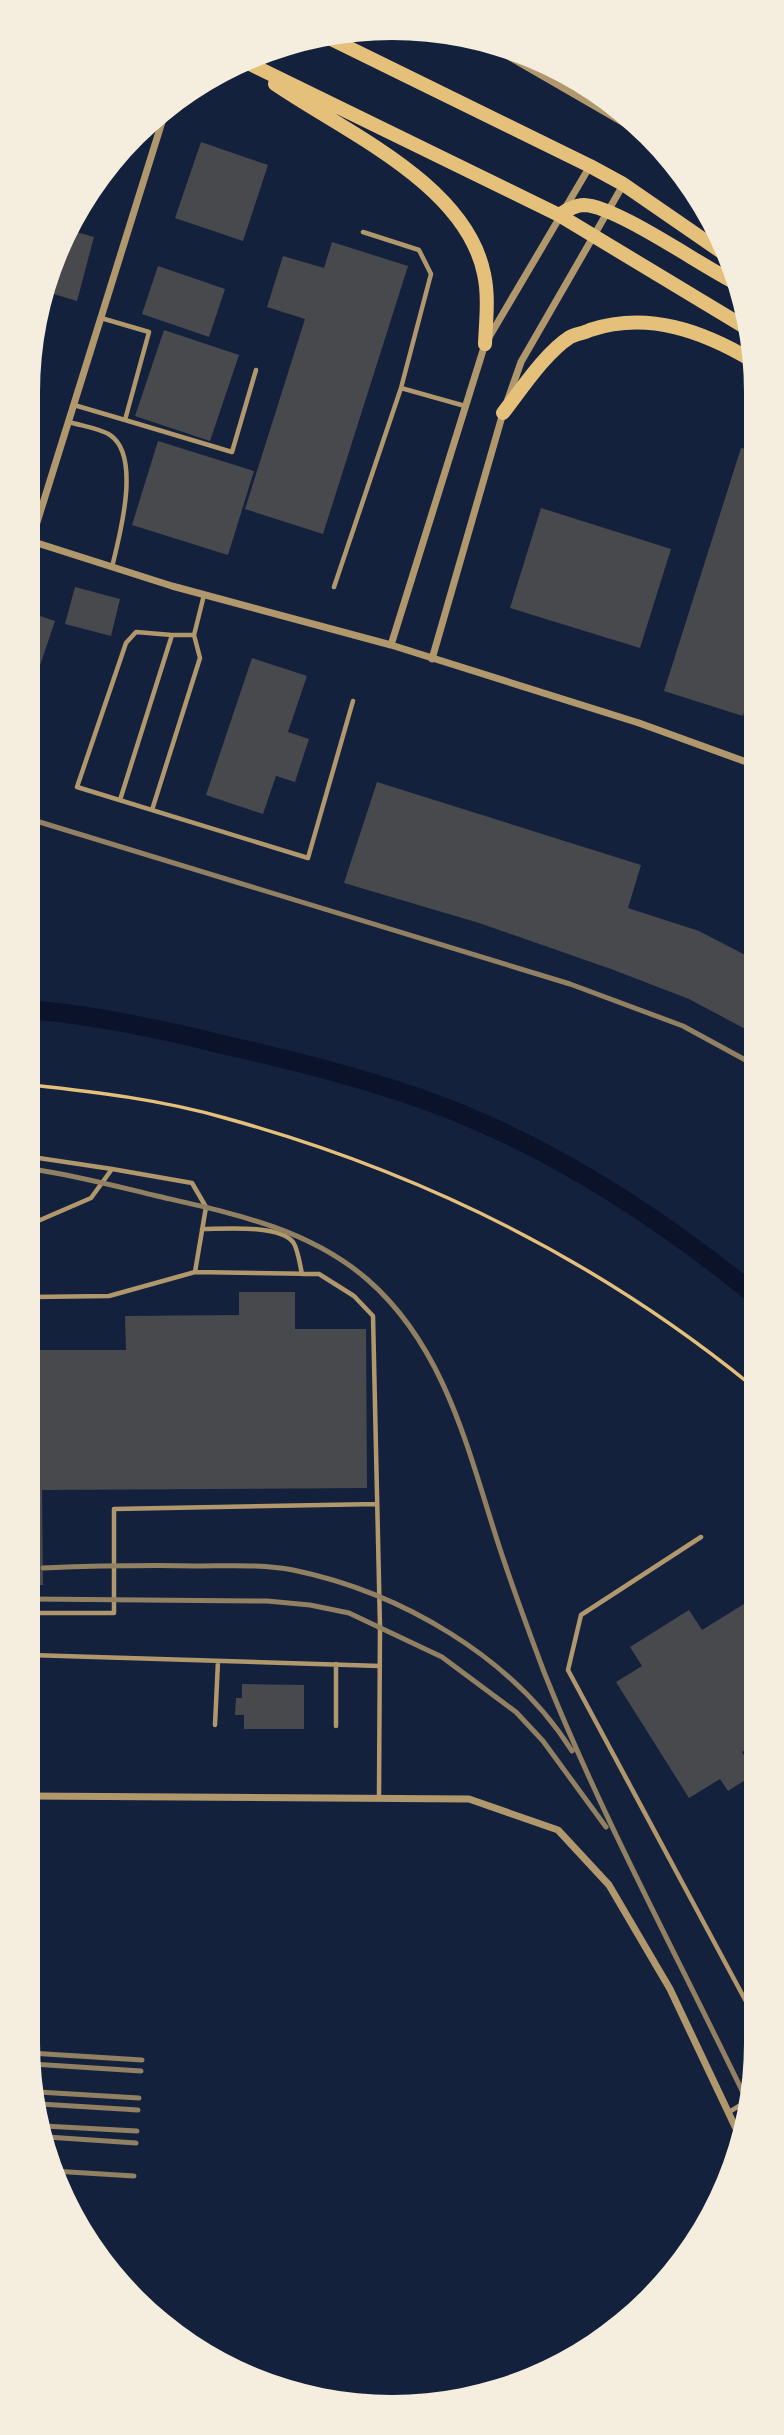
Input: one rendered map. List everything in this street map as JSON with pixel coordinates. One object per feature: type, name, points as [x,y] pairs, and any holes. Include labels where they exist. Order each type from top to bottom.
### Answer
[{"type":"main road","points":[[341,44],[590,166],[623,184],[711,245]]},
{"type":"main road","points":[[254,68],[405,167],[446,202],[468,228],[485,275],[485,344]]},
{"type":"main road","points":[[255,68],[559,215],[737,322]]},
{"type":"main road","points":[[559,215],[575,206],[586,205],[607,212],[724,277]]},
{"type":"main road","points":[[503,413],[535,373],[570,337],[601,327],[634,322],[670,325],[719,340],[742,354]]},
{"type":"street","points":[[538,72],[583,97]]},
{"type":"street","points":[[40,513],[158,130]]},
{"type":"street","points":[[391,645],[485,344],[590,166]]},
{"type":"street","points":[[432,659],[503,413],[521,362],[623,184]]},
{"type":"street","points":[[40,544],[204,594],[391,645],[639,723],[744,761]]},
{"type":"street","points":[[40,1796],[469,1799],[558,1830],[609,1885],[670,1989],[734,2125]]},
{"type":"lane","points":[[334,587],[401,388],[430,274],[419,250],[363,232]]},
{"type":"lane","points":[[101,318],[149,332],[125,419]]},
{"type":"lane","points":[[74,405],[232,453],[256,370]]},
{"type":"lane","points":[[401,388],[465,406]]},
{"type":"lane","points":[[68,422],[109,434],[116,440],[122,454],[126,501],[112,567]]},
{"type":"lane","points":[[152,810],[200,658],[194,635],[204,594]]},
{"type":"lane","points":[[194,635],[136,632],[126,643],[77,787],[309,858],[353,701]]},
{"type":"lane","points":[[120,800],[172,635]]},
{"type":"lane","points":[[40,1158],[192,1183],[205,1207],[195,1272]]},
{"type":"lane","points":[[40,1220],[91,1198],[112,1169]]},
{"type":"lane","points":[[202,1229],[258,1229],[282,1234],[293,1242],[302,1274]]},
{"type":"lane","points":[[40,1297],[109,1296],[195,1272],[319,1274],[354,1296],[373,1317],[380,1666],[379,1798]]},
{"type":"lane","points":[[40,1614],[114,1614],[114,1509],[377,1504]]},
{"type":"lane","points":[[701,1537],[581,1615],[568,1670],[744,1998]]},
{"type":"lane","points":[[40,1655],[380,1666]]},
{"type":"lane","points":[[215,1725],[218,1661]]},
{"type":"lane","points":[[336,1664],[336,1727]]},
{"type":"lane","points":[[728,2112],[738,2106]]},
{"type":"path","points":[[40,1086],[90,1091],[224,1117],[327,1150],[468,1205],[565,1256],[644,1306],[744,1380]]},
{"type":"building","points":[[201,142],[268,165],[243,241],[175,218]]},
{"type":"building","points":[[79,233],[94,237],[77,301],[54,294]]},
{"type":"building","points":[[332,242],[408,266],[323,534],[245,509],[305,319],[267,307],[283,256],[324,268]]},
{"type":"building","points":[[158,266],[225,289],[209,337],[142,314]]},
{"type":"building","points":[[164,330],[239,355],[210,441],[135,416]]},
{"type":"building","points":[[158,441],[254,471],[228,555],[132,525]]},
{"type":"building","points":[[741,448],[744,449],[743,716],[664,691]]},
{"type":"building","points":[[541,508],[671,549],[640,648],[510,608]]},
{"type":"building","points":[[75,587],[120,599],[111,636],[65,624]]},
{"type":"building","points":[[40,616],[55,621],[40,665]]},
{"type":"building","points":[[252,658],[307,676],[288,732],[309,739],[295,782],[276,776],[263,814],[206,795]]},
{"type":"building","points":[[377,782],[641,865],[628,908],[699,931],[744,954],[744,1028],[689,999],[611,969],[479,923],[344,883]]},
{"type":"building","points":[[239,1292],[295,1292],[295,1329],[366,1329],[367,1488],[42,1490],[43,1585],[40,1585],[40,1350],[126,1350],[125,1316],[239,1315]]},
{"type":"building","points":[[744,1604],[744,1781],[728,1791],[720,1779],[689,1798],[616,1682],[642,1666],[630,1647],[689,1610],[702,1630]]},
{"type":"building","points":[[242,1684],[304,1685],[304,1729],[244,1729],[244,1715],[235,1715],[236,1698],[242,1698]]},
{"type":"waterway","points":[[40,1011],[80,1015],[178,1034],[323,1069],[419,1098],[464,1115],[508,1135],[593,1181],[674,1234],[744,1286]]},
{"type":"railway","points":[[40,822],[570,984],[683,1026],[744,1059]]},
{"type":"railway","points":[[40,1171],[185,1202],[268,1225],[320,1247],[345,1262],[393,1305],[414,1333],[447,1394],[472,1460],[517,1600],[567,1727],[591,1782],[741,2089]]},
{"type":"railway","points":[[43,1568],[257,1566],[293,1570],[333,1580],[413,1612],[486,1658],[519,1686],[547,1717],[572,1751]]},
{"type":"railway","points":[[40,1599],[267,1601],[310,1605],[349,1613],[442,1657],[516,1712],[543,1741],[606,1827]]},
{"type":"railway","points":[[40,2054],[142,2060]]},
{"type":"railway","points":[[41,2065],[141,2071]]},
{"type":"railway","points":[[44,2092],[139,2098]]},
{"type":"railway","points":[[46,2104],[138,2110]]},
{"type":"railway","points":[[50,2126],[137,2131]]},
{"type":"railway","points":[[53,2137],[136,2143]]},
{"type":"railway","points":[[65,2172],[134,2176]]}]
